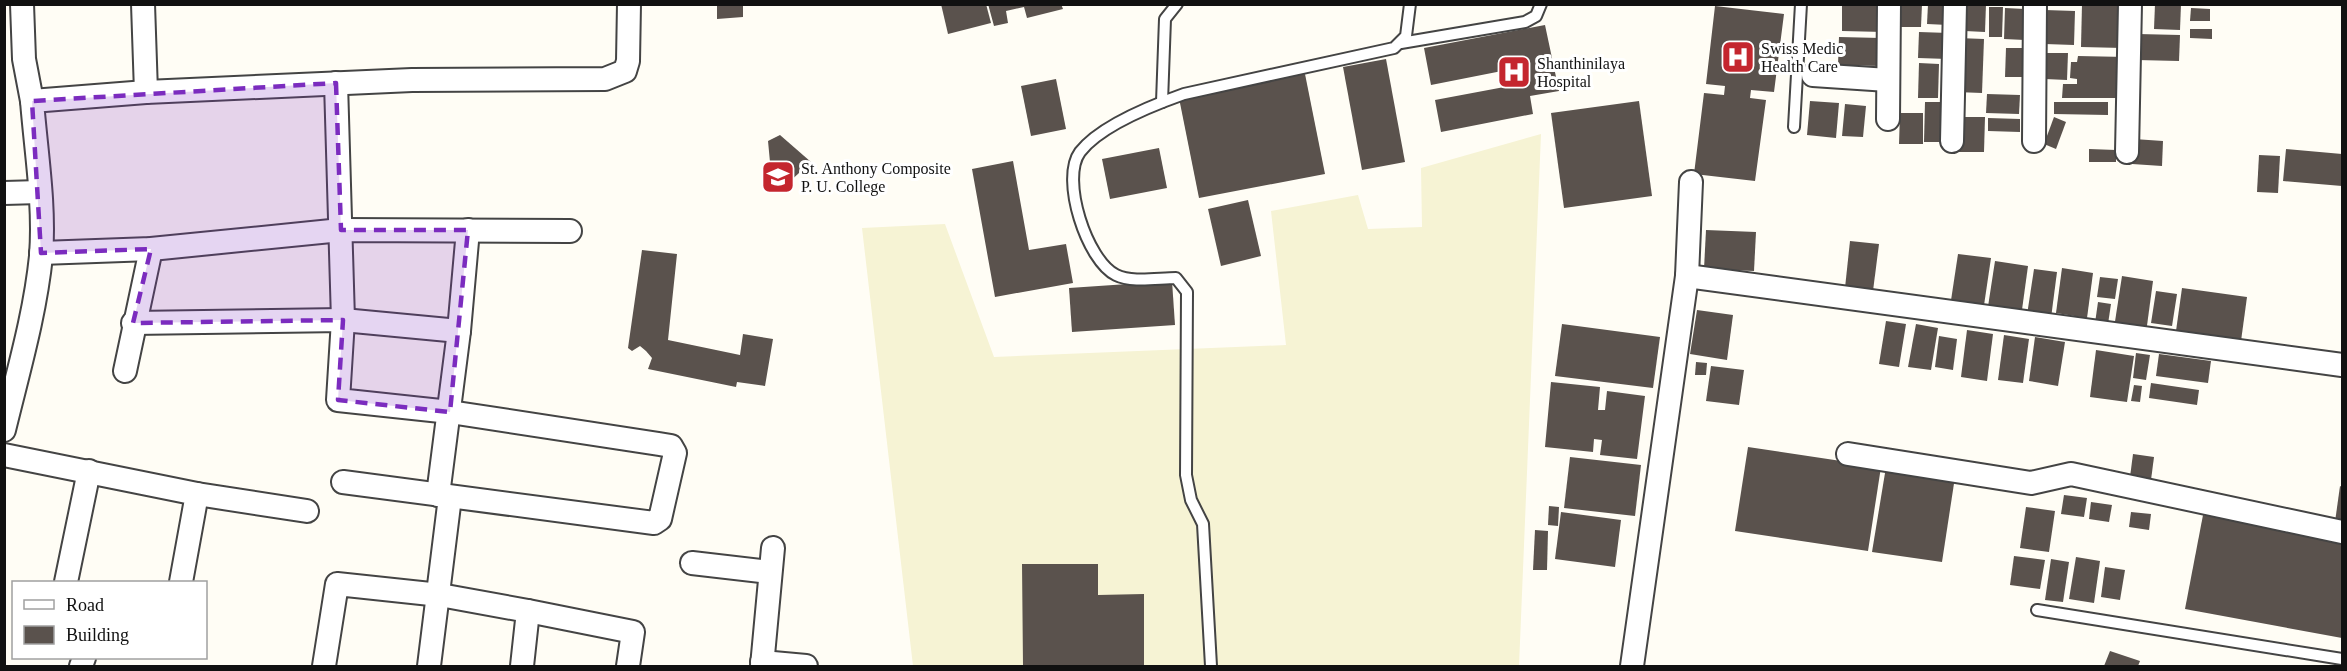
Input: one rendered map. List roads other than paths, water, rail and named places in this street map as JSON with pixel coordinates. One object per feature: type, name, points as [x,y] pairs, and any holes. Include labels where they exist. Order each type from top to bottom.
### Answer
[{"type":"street","points":[[4,430],[34,308],[41,253],[40,192],[32,101],[24,59],[22,4]]},
{"type":"street","points":[[32,101],[146,92],[336,83],[412,80],[593,79],[616,76],[625,71],[628,61],[629,4]]},
{"type":"street","points":[[1888,119],[1889,4]]},
{"type":"street","points":[[1952,141],[1955,4]]},
{"type":"street","points":[[2034,141],[2035,4]]},
{"type":"street","points":[[2127,152],[2130,4]]},
{"type":"street","points":[[144,5],[146,92]]},
{"type":"street","points":[[1813,75],[1888,80]]},
{"type":"street","points":[[336,83],[343,320],[338,400],[450,412],[659,444],[671,446],[675,453],[660,519],[654,523],[343,482]]},
{"type":"street","points":[[1632,666],[1687,276],[1691,182]]},
{"type":"street","points":[[4,193],[40,192]]},
{"type":"street","points":[[41,253],[151,249],[341,230],[570,231]]},
{"type":"street","points":[[429,666],[440,596],[450,412],[468,230]]},
{"type":"street","points":[[125,371],[133,323],[151,249]]},
{"type":"street","points":[[1687,276],[2343,365]]},
{"type":"street","points":[[133,323],[343,320],[459,330]]},
{"type":"street","points":[[1848,454],[2031,483],[2071,474],[2343,532]]},
{"type":"street","points":[[4,455],[197,494],[307,511]]},
{"type":"street","points":[[66,581],[89,471]]},
{"type":"street","points":[[181,581],[197,494]]},
{"type":"street","points":[[772,548],[762,664],[806,666]]},
{"type":"street","points":[[692,563],[770,572]]},
{"type":"street","points":[[324,666],[337,584],[440,596],[633,632],[628,666]]},
{"type":"street","points":[[522,666],[528,611]]},
{"type":"lane","points":[[1161,102],[1165,19],[1178,4]]},
{"type":"lane","points":[[1401,44],[1408,27],[1410,4]]},
{"type":"lane","points":[[1211,666],[1203,524],[1191,500],[1186,475],[1187,292],[1176,278],[1118,276],[1104,267],[1093,254],[1071,185],[1078,155],[1090,141],[1161,102],[1184,94],[1384,53],[1401,44],[1526,22],[1536,16],[1541,4]]},
{"type":"lane","points":[[1794,127],[1801,4]]},
{"type":"lane","points":[[2037,610],[2343,658]]},
{"type":"place","name":"Swiss Medic Health Care","points":[[1738,57]]},
{"type":"place","name":"Shanthinilaya Hospital","points":[[1514,72]]},
{"type":"place","name":"St. Anthony Composite P. U. College","points":[[778,177]]}]
